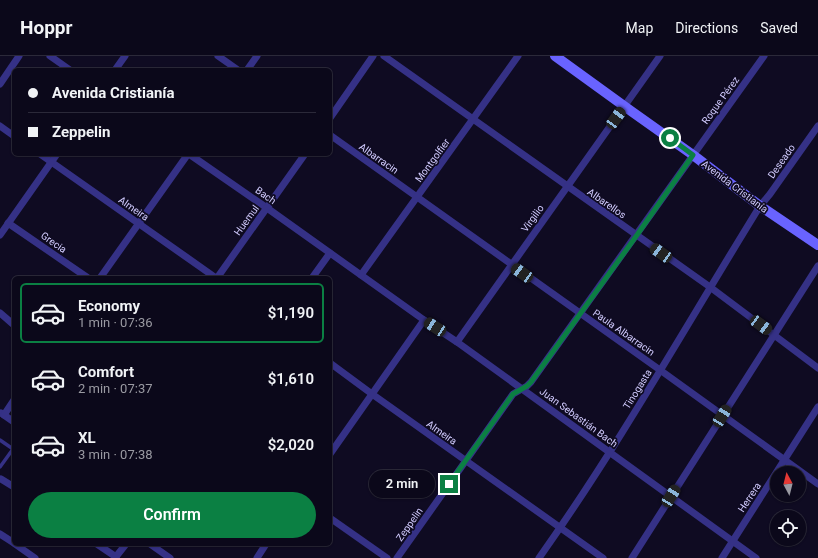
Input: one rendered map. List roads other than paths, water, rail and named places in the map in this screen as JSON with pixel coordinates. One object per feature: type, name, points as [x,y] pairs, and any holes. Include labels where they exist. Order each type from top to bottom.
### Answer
[{"type":"main road","name":"Avenida Cristianía","points":[[562,58],[624,106],[693,155],[760,206],[818,245]]},
{"type":"street","points":[[0,84],[20,56]]},
{"type":"street","points":[[50,56],[67,68]]},
{"type":"street","points":[[116,68],[125,56]]},
{"type":"street","points":[[218,56],[235,68]]},
{"type":"street","points":[[248,68],[257,56]]},
{"type":"street","points":[[332,115],[373,56]]},
{"type":"street","name":"Albarellos","points":[[384,56],[710,287],[818,368]]},
{"type":"street","name":"Montgolfier","points":[[362,275],[518,56]]},
{"type":"street","name":"Virgilio","points":[[457,342],[660,56]]},
{"type":"street","name":"Roque Pérez","points":[[693,155],[764,56]]},
{"type":"street","points":[[0,126],[12,135]]},
{"type":"street","name":"Deseado","points":[[760,206],[818,126]]},
{"type":"street","name":"Albarracin","points":[[332,136],[417,197]]},
{"type":"street","name":"Zeppelin","points":[[397,558],[513,394],[531,382],[693,155]]},
{"type":"street","name":"Almeira","points":[[43,156],[213,276]]},
{"type":"street","points":[[0,234],[56,156]]},
{"type":"street","points":[[101,276],[187,156]]},
{"type":"street","name":"Bach","points":[[191,156],[330,253]]},
{"type":"street","name":"Huemul","points":[[217,276],[304,156]]},
{"type":"street","name":"Paula Albarracin","points":[[417,197],[818,484]]},
{"type":"street","name":"Tinogasta","points":[[539,558],[610,452],[760,206]]},
{"type":"street","name":"Grecia","points":[[8,223],[85,276]]},
{"type":"street","points":[[313,276],[330,253]]},
{"type":"street","name":"Juan Sebastián Bach","points":[[330,253],[522,388],[756,558]]},
{"type":"street","points":[[632,558],[818,266]]},
{"type":"street","points":[[0,313],[12,323]]},
{"type":"street","points":[[332,451],[424,320]]},
{"type":"street","name":"Almeira","points":[[332,364],[603,558]]},
{"type":"street","points":[[12,402],[2,413],[12,420]]},
{"type":"street","name":"Herrera","points":[[722,558],[818,407]]},
{"type":"street","points":[[1,479],[12,487]]},
{"type":"street","points":[[332,519],[387,558]]},
{"type":"street","points":[[0,534],[12,543]]},
{"type":"street","points":[[17,546],[35,558]]},
{"type":"street","points":[[100,546],[116,557],[124,546]]},
{"type":"street","points":[[153,546],[170,558]]},
{"type":"street","points":[[257,558],[265,546]]},
{"type":"lane","points":[[0,440],[12,448]]},
{"type":"lane","points":[[0,467],[12,450]]}]
